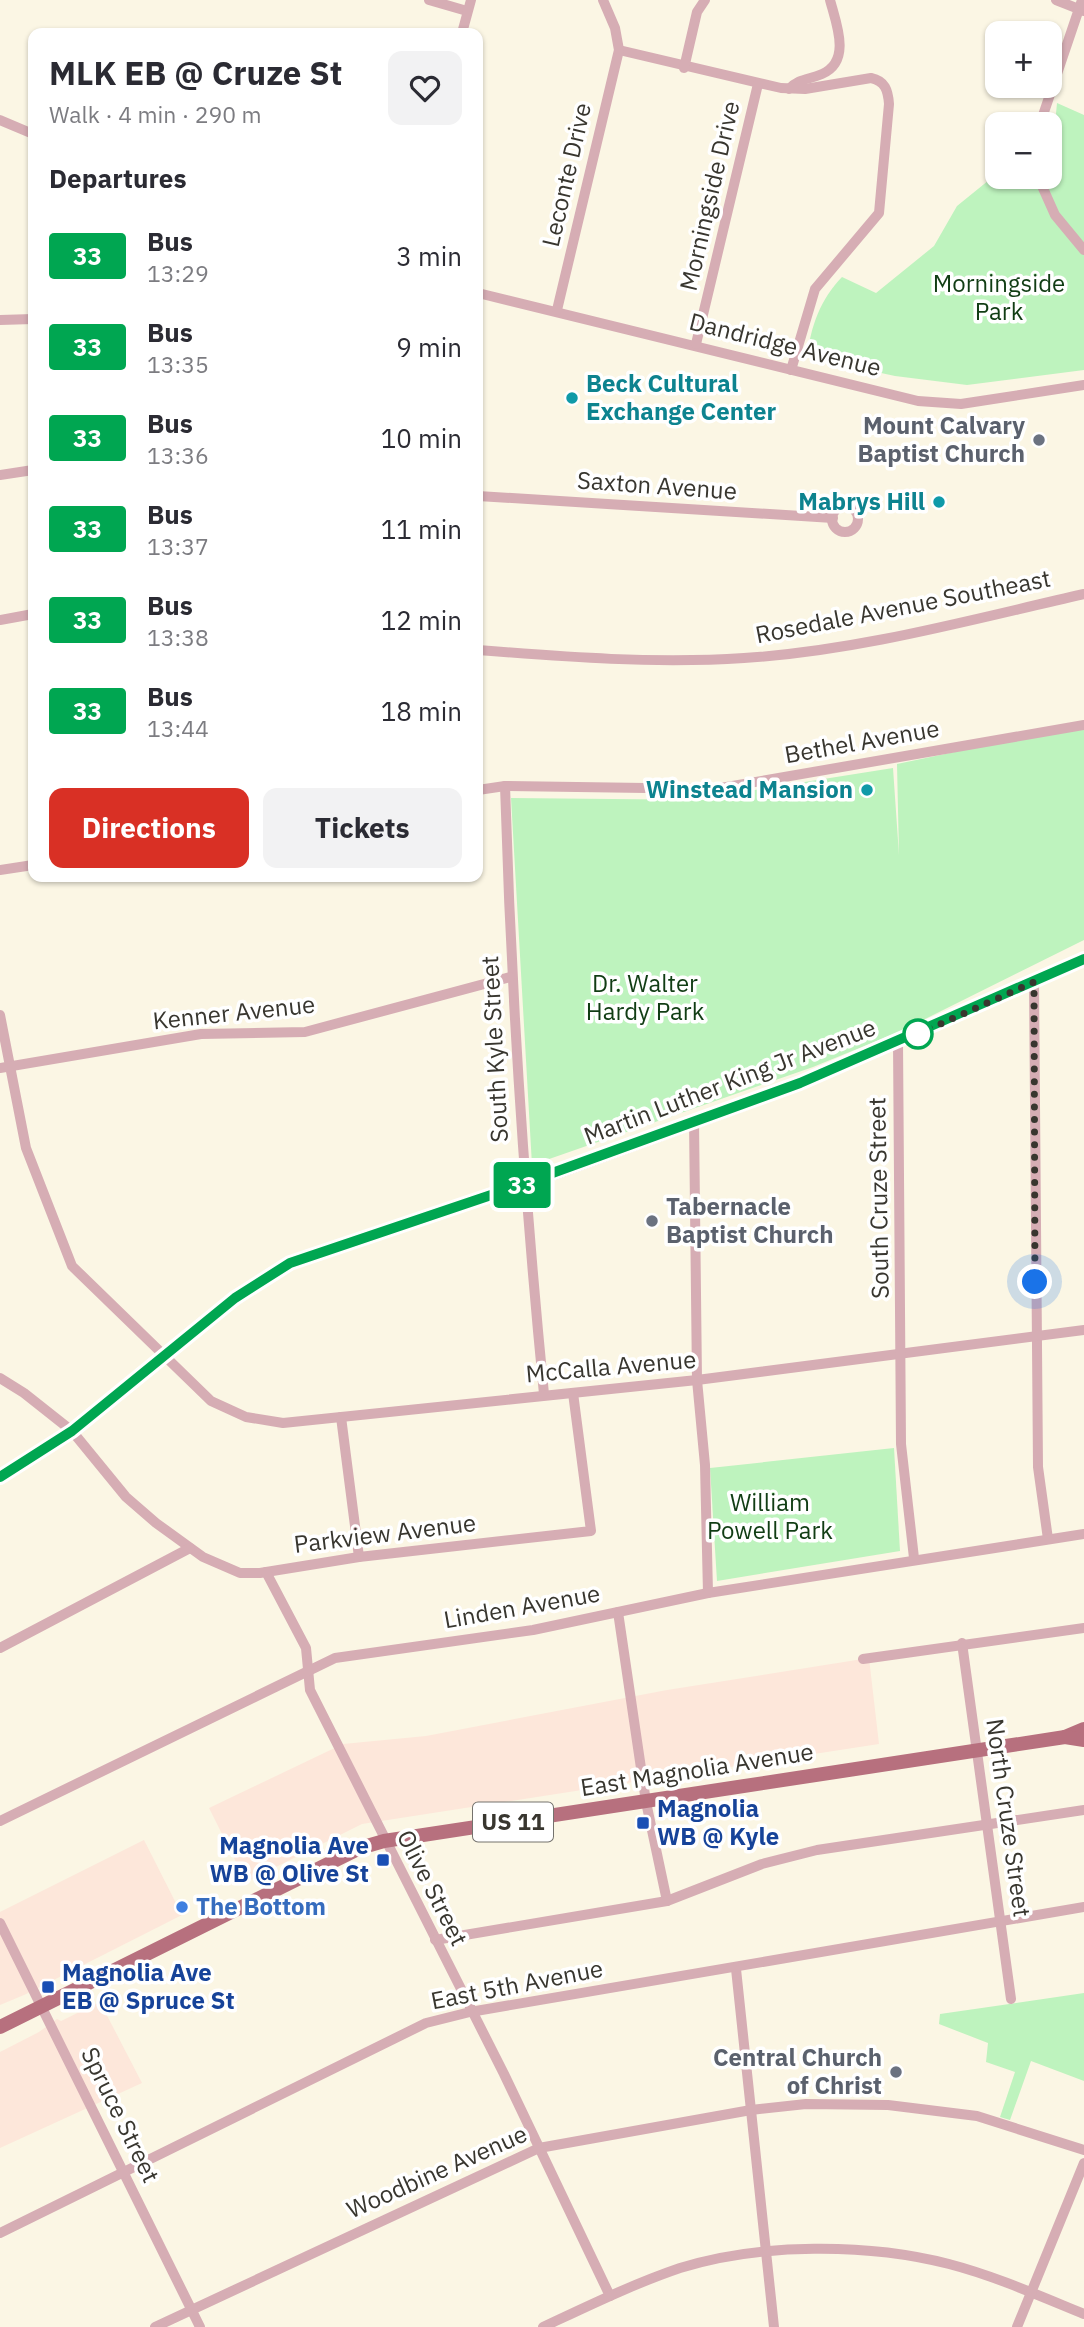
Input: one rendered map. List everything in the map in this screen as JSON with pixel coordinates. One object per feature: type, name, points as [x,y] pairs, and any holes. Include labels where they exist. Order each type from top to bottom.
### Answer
[{"type":"main road","name":"Martin Luther King Jr Avenue","points":[[0,1476],[72,1431],[162,1355],[261,1279],[290,1263],[524,1184],[800,1083],[1084,959]]},
{"type":"main road","name":"East Magnolia Avenue","points":[[0,2027],[360,1848],[384,1841],[1065,1737],[1084,1729]]},
{"type":"main road","name":"East Magnolia Avenue","points":[[1065,1737],[1084,1740]]},
{"type":"street","points":[[429,0],[469,6],[463,28]]},
{"type":"street","points":[[603,0],[615,28],[619,50]]},
{"type":"street","points":[[684,68],[697,12],[705,0]]},
{"type":"street","points":[[789,89],[799,79],[825,73],[839,56],[841,46],[830,0]]},
{"type":"street","points":[[1044,112],[1082,6],[1056,0]]},
{"type":"street","name":"Morningside Drive","points":[[619,50],[758,84],[696,344]]},
{"type":"street","name":"Leconte Drive","points":[[557,310],[619,50]]},
{"type":"street","points":[[758,84],[789,89],[871,78],[883,84],[889,104],[879,213],[815,289],[790,370]]},
{"type":"street","points":[[0,120],[28,132]]},
{"type":"street","points":[[1043,189],[1055,215],[1084,250]]},
{"type":"street","name":"Dandridge Avenue","points":[[483,294],[696,344],[918,401],[961,404],[1084,385]]},
{"type":"street","points":[[0,320],[28,319]]},
{"type":"street","points":[[0,475],[28,471]]},
{"type":"street","name":"Saxton Avenue","points":[[483,496],[833,518]]},
{"type":"street","name":"Rosedale Avenue Southeast","points":[[483,650],[605,658],[745,658],[852,643],[1084,594]]},
{"type":"street","points":[[0,620],[28,615]]},
{"type":"street","name":"Bethel Avenue","points":[[483,789],[505,786],[715,789],[1084,725]]},
{"type":"street","name":"South Kyle Street","points":[[505,786],[510,977],[524,1184],[544,1394]]},
{"type":"street","points":[[0,870],[28,866]]},
{"type":"street","name":"Kenner Avenue","points":[[4,1067],[201,1034],[305,1032],[510,977]]},
{"type":"street","points":[[1034,982],[1038,1467],[1048,1539]]},
{"type":"street","name":"McCalla Avenue","points":[[0,1015],[4,1067],[26,1148],[72,1266],[199,1391],[226,1410],[274,1423],[341,1417],[697,1380],[1084,1330]]},
{"type":"street","name":"South Cruze Street","points":[[898,1042],[902,1353]]},
{"type":"street","points":[[694,1121],[697,1380],[705,1465],[708,1593]]},
{"type":"street","points":[[902,1353],[901,1444],[914,1558]]},
{"type":"street","name":"Parkview Avenue","points":[[0,1378],[24,1392],[72,1431],[126,1497],[190,1548],[228,1570],[250,1574],[359,1557],[591,1531],[573,1393]]},
{"type":"street","points":[[341,1417],[359,1557]]},
{"type":"street","name":"Linden Avenue","points":[[0,1821],[307,1669],[344,1656],[533,1630],[708,1593],[914,1558],[1084,1534]]},
{"type":"street","points":[[0,1648],[190,1548]]},
{"type":"street","name":"Olive Street","points":[[265,1572],[306,1648],[310,1690],[610,2296]]},
{"type":"street","points":[[618,1612],[646,1802],[667,1901]]},
{"type":"street","points":[[863,1659],[1084,1628]]},
{"type":"street","name":"North Cruze Street","points":[[962,1643],[1011,1999]]},
{"type":"street","points":[[435,1940],[667,1901],[788,1856],[1084,1810]]},
{"type":"street","name":"East 5th Avenue","points":[[0,2233],[426,2023],[470,2012],[736,1969],[1002,1919],[1084,1907]]},
{"type":"street","name":"Spruce Street","points":[[0,1923],[200,2327]]},
{"type":"street","points":[[736,1969],[774,2327]]},
{"type":"street","name":"Woodbine Avenue","points":[[155,2327],[539,2148],[751,2110],[806,2104],[888,2105],[931,2109],[1002,2123],[1084,2150]]},
{"type":"street","points":[[1017,2327],[1084,2163]]},
{"type":"street","points":[[543,2327],[610,2296],[681,2268],[765,2252],[849,2250],[904,2255],[950,2265],[1031,2292],[1084,2314]]},
{"type":"shaded area","points":[[869,1658],[879,1744],[362,1824],[246,1882],[209,1808],[343,1744],[426,1736],[667,1690]]},
{"type":"shaded area","points":[[144,1840],[182,1915],[0,2005],[0,1912]]},
{"type":"shaded area","points":[[100,2002],[142,2083],[0,2148],[0,2052],[39,2032],[57,2019],[61,2021]]},
{"type":"green space","name":"Morningside Park","points":[[1057,103],[1084,115],[1084,370],[967,385],[895,376],[807,357],[818,314],[842,277],[876,293],[934,246],[957,206],[985,183],[985,189],[1062,189],[1062,112],[1056,112]]},
{"type":"green space","name":"Dr. Walter Hardy Park","points":[[1084,725],[1084,940],[901,1031],[813,1067],[532,1165],[511,798],[714,800],[742,792],[893,768],[899,855],[897,764]]},
{"type":"green space","name":"William Powell Park","points":[[894,1448],[900,1551],[717,1581],[710,1468]]},
{"type":"green space","points":[[1084,1993],[1084,2081],[1031,2061],[1010,2120],[1000,2117],[1015,2072],[986,2062],[988,2043],[939,2024],[940,2014]]},
{"type":"bus line","name":"33","points":[[0,1477],[72,1431],[235,1298],[290,1263],[342,1248],[800,1083],[1084,959]]},
{"type":"place","name":"Beck Cultural Exchange Center","points":[[572,398]]},
{"type":"place","name":"Mount Calvary Baptist Church","points":[[1039,440]]},
{"type":"place","name":"Mabrys Hill","points":[[939,502]]},
{"type":"place","name":"Winstead Mansion","points":[[867,790]]},
{"type":"place","name":"Tabernacle Baptist Church","points":[[652,1221]]},
{"type":"place","name":"Magnolia WB @ Kyle","points":[[643,1823]]},
{"type":"place","name":"Magnolia Ave WB @ Olive St","points":[[383,1860]]},
{"type":"place","name":"The Bottom","points":[[182,1907]]},
{"type":"place","name":"Magnolia Ave EB @ Spruce St","points":[[48,1987]]},
{"type":"place","name":"Central Church of Christ","points":[[896,2072]]},
{"type":"route","points":[[918,1034],[1034,982],[1035,1282]]}]
